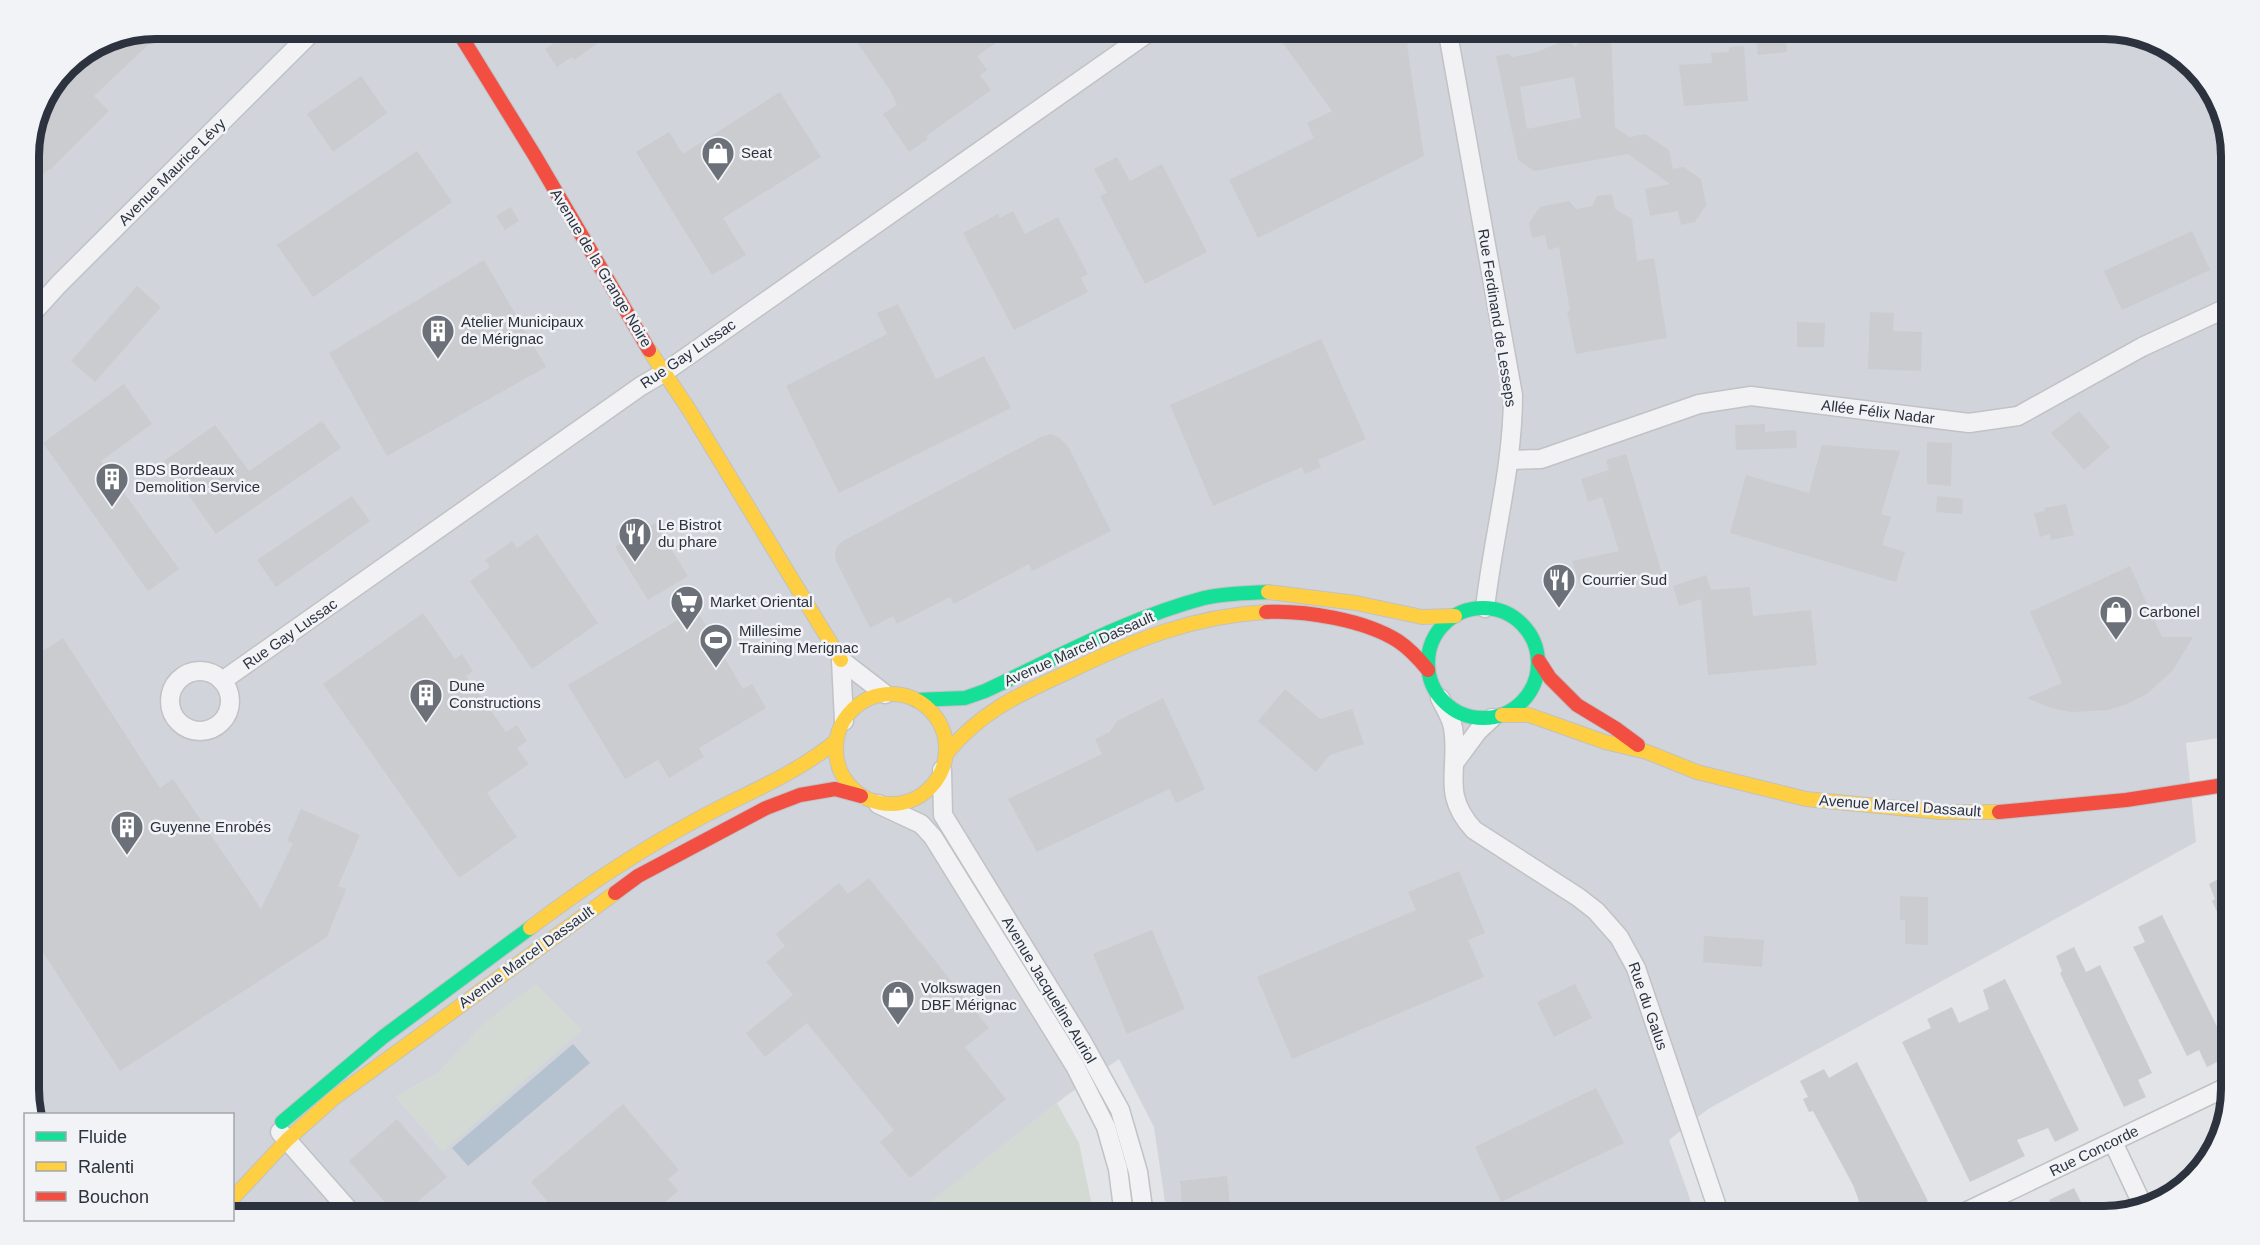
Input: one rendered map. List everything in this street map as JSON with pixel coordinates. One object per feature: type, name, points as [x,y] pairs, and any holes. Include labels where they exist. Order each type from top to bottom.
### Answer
[{"type":"main road","name":"Avenue de la Grange Noire","points":[[463,39],[645,344],[665,372],[841,660]]},
{"type":"main road","name":"Avenue Marcel Dassault","points":[[916,700],[965,698],[985,691],[1130,623],[1204,598],[1225,594],[1278,592],[1306,595],[1422,617],[1455,616]]},
{"type":"main road","points":[[1474,608],[1485,608],[1501,611],[1516,618],[1528,630],[1536,644],[1539,661],[1537,678],[1529,694],[1518,707],[1497,717],[1478,718],[1464,715],[1440,699],[1432,685],[1428,670],[1429,654],[1442,626],[1455,616],[1474,608]]},
{"type":"main road","name":"Avenue Marcel Dassault","points":[[944,762],[958,737],[993,708],[1140,639],[1178,625],[1215,616],[1252,611],[1328,617],[1350,622],[1393,636],[1416,655],[1428,670]]},
{"type":"main road","name":"Avenue Marcel Dassault","points":[[1539,661],[1550,678],[1577,705],[1616,728],[1647,752]]},
{"type":"main road","points":[[885,694],[901,695],[916,700],[939,722],[945,738],[944,762],[932,787],[916,798],[898,805],[878,804],[861,796],[849,786],[840,772],[836,757],[836,741],[844,721],[854,708],[869,699],[885,694]]},
{"type":"main road","name":"Avenue Marcel Dassault","points":[[1497,717],[1529,715],[1605,742],[1647,752],[1696,772],[1806,799],[1940,812],[2010,812],[2055,808],[2221,786]]},
{"type":"main road","name":"Avenue Marcel Dassault","points":[[234,1196],[277,1134],[324,1083],[375,1043],[628,859],[719,808],[793,772],[822,754],[836,741]]},
{"type":"main road","name":"Avenue Marcel Dassault","points":[[277,1134],[334,1098],[638,876],[766,808],[800,795],[835,789],[861,796]]},
{"type":"street","name":"Avenue Maurice Lévy","points":[[39,306],[305,39]]},
{"type":"street","name":"Rue Gay Lussac","points":[[222,681],[1139,39]]},
{"type":"street","name":"Rue Ferdinand de Lesseps","points":[[1449,39],[1513,395],[1513,425],[1509,460],[1485,608]]},
{"type":"street","name":"Allée Félix Nadar","points":[[1509,460],[1541,459],[1699,404],[1751,396],[1969,423],[2018,416],[2142,347],[2221,311]]},
{"type":"street","name":"Avenue de la Grange Noire","points":[[841,660],[885,694]]},
{"type":"street","name":"Avenue de la Grange Noire","points":[[841,660],[844,721]]},
{"type":"street","name":"Rue du Galus","points":[[1440,699],[1453,727],[1454,799],[1465,821],[1474,830],[1596,911],[1628,950],[1717,1206]]},
{"type":"street","points":[[1455,762],[1464,746],[1497,717]]},
{"type":"street","name":"Avenue Jacqueline Auriol","points":[[944,762],[943,815],[1083,1043],[1120,1110],[1138,1172],[1143,1206]]},
{"type":"street","name":"Avenue Jacqueline Auriol","points":[[878,804],[921,824],[933,837],[1075,1066],[1106,1128],[1118,1169],[1123,1206]]},
{"type":"street","name":"Rue Concorde","points":[[1978,1206],[2221,1090]]},
{"type":"street","points":[[277,1134],[345,1206]]},
{"type":"street","points":[[2113,1142],[2140,1200]]},
{"type":"shaded area","points":[[156,39],[2104,39],[2135,43],[2149,48],[2163,55],[2187,73],[2209,104],[2215,118],[2221,148],[2221,738],[2186,743],[2196,842],[1708,1109],[1669,1140],[1692,1206],[1166,1206],[1154,1127],[1119,1059],[1066,1096],[926,1206],[234,1206],[234,1113],[41,1113],[39,1097],[39,148],[43,125],[51,104],[73,73],[97,55],[118,45]],"holes":[[[488,1020],[443,1151],[396,1097],[438,1073]]]},
{"type":"shaded area","points":[[536,984],[582,1030],[443,1151],[396,1097],[438,1073],[488,1020]]},
{"type":"shaded area","points":[[1057,1103],[1079,1143],[1092,1206],[925,1206]]},
{"type":"water","points":[[573,1044],[590,1063],[468,1166],[452,1148]]},
{"type":"building","points":[[154,39],[94,96],[109,111],[39,178],[40,140],[48,111],[63,85],[79,68],[104,51],[125,43]]},
{"type":"building","points":[[560,39],[604,39],[574,60],[572,57],[557,67],[545,49]]},
{"type":"building","points":[[855,39],[1002,39],[977,56],[987,70],[980,75],[991,90],[926,136],[928,139],[909,152],[883,114],[897,105],[890,90]]},
{"type":"building","points":[[1280,39],[1408,39],[1424,156],[1258,238],[1229,180],[1314,138],[1307,123],[1332,111]]},
{"type":"building","points":[[1582,39],[1611,39],[1615,127],[1630,137],[1645,134],[1669,150],[1673,169],[1684,167],[1701,179],[1706,205],[1695,222],[1681,225],[1678,211],[1650,216],[1645,189],[1670,184],[1628,154],[1534,171],[1518,160],[1496,56],[1508,54],[1512,57],[1534,53],[1567,40],[1576,47]],"holes":[[[1574,77],[1581,118],[1527,129],[1520,87]]]},
{"type":"building","points":[[1756,39],[1786,39],[1787,52],[1758,55]]},
{"type":"building","points":[[1744,46],[1748,101],[1684,106],[1679,65],[1712,63],[1711,53],[1729,52],[1729,47]]},
{"type":"building","points":[[361,76],[387,113],[333,152],[307,114]]},
{"type":"building","name":"Seat","points":[[780,92],[821,157],[723,218],[746,255],[712,275],[636,152],[669,132],[683,154]]},
{"type":"building","points":[[417,151],[452,202],[313,297],[277,245]]},
{"type":"building","points":[[1117,157],[1130,181],[1162,164],[1207,252],[1145,284],[1100,196],[1107,193],[1094,169]]},
{"type":"building","points":[[1612,194],[1615,209],[1632,219],[1637,261],[1654,258],[1667,338],[1576,354],[1567,311],[1570,311],[1559,247],[1548,250],[1545,235],[1532,238],[1529,223],[1540,207],[1569,201],[1576,209],[1592,206],[1597,196]]},
{"type":"building","points":[[511,207],[519,221],[505,230],[496,216]]},
{"type":"building","points":[[1013,211],[1025,234],[1058,217],[1088,274],[1081,278],[1088,292],[1014,330],[963,233],[998,214],[1000,218]]},
{"type":"building","points":[[2192,231],[2210,270],[2122,310],[2104,271]]},
{"type":"building","name":"Atelier Municipaux de Mérignac","points":[[484,260],[546,367],[387,456],[329,353]]},
{"type":"building","points":[[137,286],[161,307],[95,382],[71,361]]},
{"type":"building","points":[[898,304],[936,379],[984,356],[1011,408],[839,493],[786,386],[887,334],[877,313]]},
{"type":"building","points":[[1870,312],[1894,313],[1893,331],[1922,332],[1921,371],[1868,369]]},
{"type":"building","points":[[1797,322],[1825,323],[1824,347],[1797,347]]},
{"type":"building","points":[[1321,339],[1366,439],[1318,460],[1321,467],[1305,474],[1302,467],[1213,506],[1170,405]]},
{"type":"building","name":"BDS Bordeaux Demolition Service","points":[[124,384],[152,424],[101,461],[179,569],[148,591],[43,443]]},
{"type":"building","points":[[2079,411],[2110,447],[2084,470],[2051,433]]},
{"type":"building","points":[[322,421],[341,448],[216,534],[164,461],[215,425],[249,471]]},
{"type":"building","points":[[1765,424],[1765,432],[1796,430],[1797,448],[1736,450],[1735,425]]},
{"type":"building","points":[[1051,434],[1060,438],[1069,448],[1111,531],[1032,571],[1029,564],[954,604],[950,597],[897,624],[893,616],[870,628],[836,561],[837,546],[1041,437]]},
{"type":"building","points":[[1927,442],[1952,443],[1951,486],[1927,484]]},
{"type":"building","points":[[1822,445],[1900,451],[1881,514],[1891,517],[1882,545],[1905,552],[1896,582],[1730,533],[1746,475],[1809,493]]},
{"type":"building","points":[[1626,454],[1663,577],[1631,587],[1629,579],[1581,588],[1572,561],[1619,551],[1602,497],[1588,502],[1581,479],[1609,470],[1606,460]]},
{"type":"building","points":[[352,496],[370,521],[276,587],[257,560]]},
{"type":"building","points":[[1937,496],[1963,499],[1962,514],[1936,512]]},
{"type":"building","points":[[2066,504],[2074,535],[2051,540],[2050,534],[2040,537],[2034,513],[2045,511],[2044,508]]},
{"type":"building","points":[[655,523],[688,576],[648,600],[615,547]]},
{"type":"building","points":[[537,534],[598,623],[532,669],[470,581],[490,567],[485,560],[512,541],[517,548]]},
{"type":"building","name":"Carbonel","points":[[2130,566],[2162,637],[2193,637],[2173,670],[2147,694],[2108,710],[2072,712],[2051,708],[2027,698],[2062,683],[2030,612]]},
{"type":"building","points":[[1706,575],[1711,590],[1750,587],[1753,616],[1811,610],[1817,665],[1708,675],[1701,599],[1679,606],[1673,586]]},
{"type":"building","points":[[696,609],[743,689],[752,684],[766,708],[699,748],[704,757],[669,778],[658,760],[625,779],[568,685]]},
{"type":"building","name":"Dune Constructions","points":[[423,613],[455,659],[462,654],[473,671],[466,676],[506,732],[517,725],[527,741],[517,748],[529,764],[487,793],[517,837],[459,878],[323,684]]},
{"type":"building","name":"Guyenne Enrobés","points":[[63,638],[160,788],[173,779],[261,909],[293,843],[287,841],[301,809],[360,835],[338,886],[346,889],[327,937],[120,1071],[39,946],[39,654]]},
{"type":"building","points":[[1285,689],[1320,719],[1352,709],[1364,744],[1330,755],[1316,772],[1258,721]]},
{"type":"building","points":[[1163,698],[1205,789],[1176,803],[1169,789],[1037,852],[1008,799],[1102,754],[1095,739],[1110,732],[1117,721]]},
{"type":"building","points":[[1459,871],[1485,933],[1468,940],[1484,977],[1292,1059],[1257,977],[1416,910],[1408,892]]},
{"type":"building","name":"Volkswagen DBF Mérignac","points":[[869,878],[989,1028],[965,1047],[1006,1099],[910,1178],[880,1142],[894,1130],[807,1023],[765,1057],[746,1033],[793,995],[766,962],[785,946],[776,934],[839,883],[848,894]]},
{"type":"building","points":[[2221,878],[2221,920],[2212,901],[2215,899],[2209,884]]},
{"type":"building","points":[[1900,896],[1928,897],[1928,945],[1905,944],[1905,920],[1900,920]]},
{"type":"building","points":[[2162,915],[2221,1035],[2221,1060],[2207,1067],[2199,1050],[2187,1056],[2133,947],[2145,942],[2138,927]]},
{"type":"building","points":[[1152,930],[1185,1009],[1127,1034],[1093,954]]},
{"type":"building","points":[[1704,936],[1764,940],[1762,967],[1703,962]]},
{"type":"building","points":[[2074,947],[2086,972],[2100,965],[2152,1073],[2138,1080],[2146,1097],[2124,1107],[2060,973],[2062,971],[2056,956]]},
{"type":"building","points":[[2005,979],[2079,1130],[2055,1142],[2048,1128],[2017,1140],[2025,1156],[1970,1182],[1902,1042],[1931,1028],[1927,1019],[1952,1007],[1959,1023],[1989,1009],[1983,990]]},
{"type":"building","points":[[1575,984],[1592,1018],[1554,1037],[1537,1002]]},
{"type":"building","points":[[1857,1062],[1928,1201],[1918,1206],[1855,1206],[1854,1204],[1859,1201],[1853,1185],[1813,1111],[1809,1112],[1803,1099],[1808,1097],[1800,1081],[1824,1069],[1829,1078]]},
{"type":"building","points":[[1596,1088],[1624,1143],[1501,1202],[1475,1147]]},
{"type":"building","points":[[623,1104],[679,1170],[668,1179],[678,1191],[661,1206],[551,1206],[531,1182]]},
{"type":"building","points":[[397,1119],[447,1177],[412,1206],[388,1206],[349,1161]]},
{"type":"building","points":[[1227,1176],[1230,1206],[1182,1206],[1180,1181]]},
{"type":"building","points":[[2074,1188],[2083,1206],[2052,1206],[2049,1200]]},
{"type":"traffic: fast","points":[[916,700],[965,698],[985,691],[1093,640],[1176,606],[1220,595],[1268,592]]},
{"type":"traffic: fast","points":[[1483,608],[1504,612],[1522,624],[1534,642],[1538,663],[1534,684],[1522,702],[1504,714],[1483,718],[1462,714],[1444,702],[1432,684],[1428,663],[1432,642],[1444,624],[1462,612],[1483,608]]},
{"type":"traffic: fast","points":[[282,1122],[383,1037],[530,928]]},
{"type":"traffic: slow","points":[[649,350],[688,408],[841,660]]},
{"type":"traffic: slow","points":[[1268,592],[1356,603],[1422,617],[1455,616]]},
{"type":"traffic: slow","points":[[946,754],[972,727],[1001,706],[1032,689],[1115,651],[1188,625],[1239,614],[1266,612]]},
{"type":"traffic: slow","points":[[891,694],[912,698],[930,710],[942,728],[946,749],[942,770],[930,788],[912,800],[891,804],[870,800],[852,788],[840,770],[836,749],[840,728],[852,710],[870,698],[891,694]]},
{"type":"traffic: slow","points":[[1502,715],[1529,715],[1605,742],[1647,752],[1697,772],[1806,799],[1940,812],[1999,812]]},
{"type":"traffic: slow","points":[[530,928],[634,856],[700,818],[787,774],[836,741]]},
{"type":"traffic: slow","points":[[234,1197],[287,1140],[334,1098],[615,893]]},
{"type":"traffic: jam","points":[[463,39],[535,156],[649,350]]},
{"type":"traffic: jam","points":[[1266,612],[1316,615],[1369,627],[1398,641],[1428,670]]},
{"type":"traffic: jam","points":[[1539,661],[1550,678],[1577,705],[1638,745]]},
{"type":"traffic: jam","points":[[1999,812],[2126,800],[2221,786]]},
{"type":"traffic: jam","points":[[615,893],[638,876],[766,808],[800,795],[835,789],[861,796]]},
{"type":"place","name":"Seat","points":[[718,182]]},
{"type":"place","name":"Atelier Municipaux de Mérignac","points":[[438,360]]},
{"type":"place","name":"BDS Bordeaux Demolition Service","points":[[112,508]]},
{"type":"place","name":"Le Bistrot du phare","points":[[635,563]]},
{"type":"place","name":"Courrier Sud","points":[[1559,609]]},
{"type":"place","name":"Market Oriental","points":[[687,631]]},
{"type":"place","name":"Carbonel","points":[[2116,641]]},
{"type":"place","name":"Millesime Training Merignac","points":[[716,669]]},
{"type":"place","name":"Dune Constructions","points":[[426,724]]},
{"type":"place","name":"Guyenne Enrobés","points":[[127,856]]},
{"type":"place","name":"Volkswagen DBF Mérignac","points":[[898,1026]]}]
